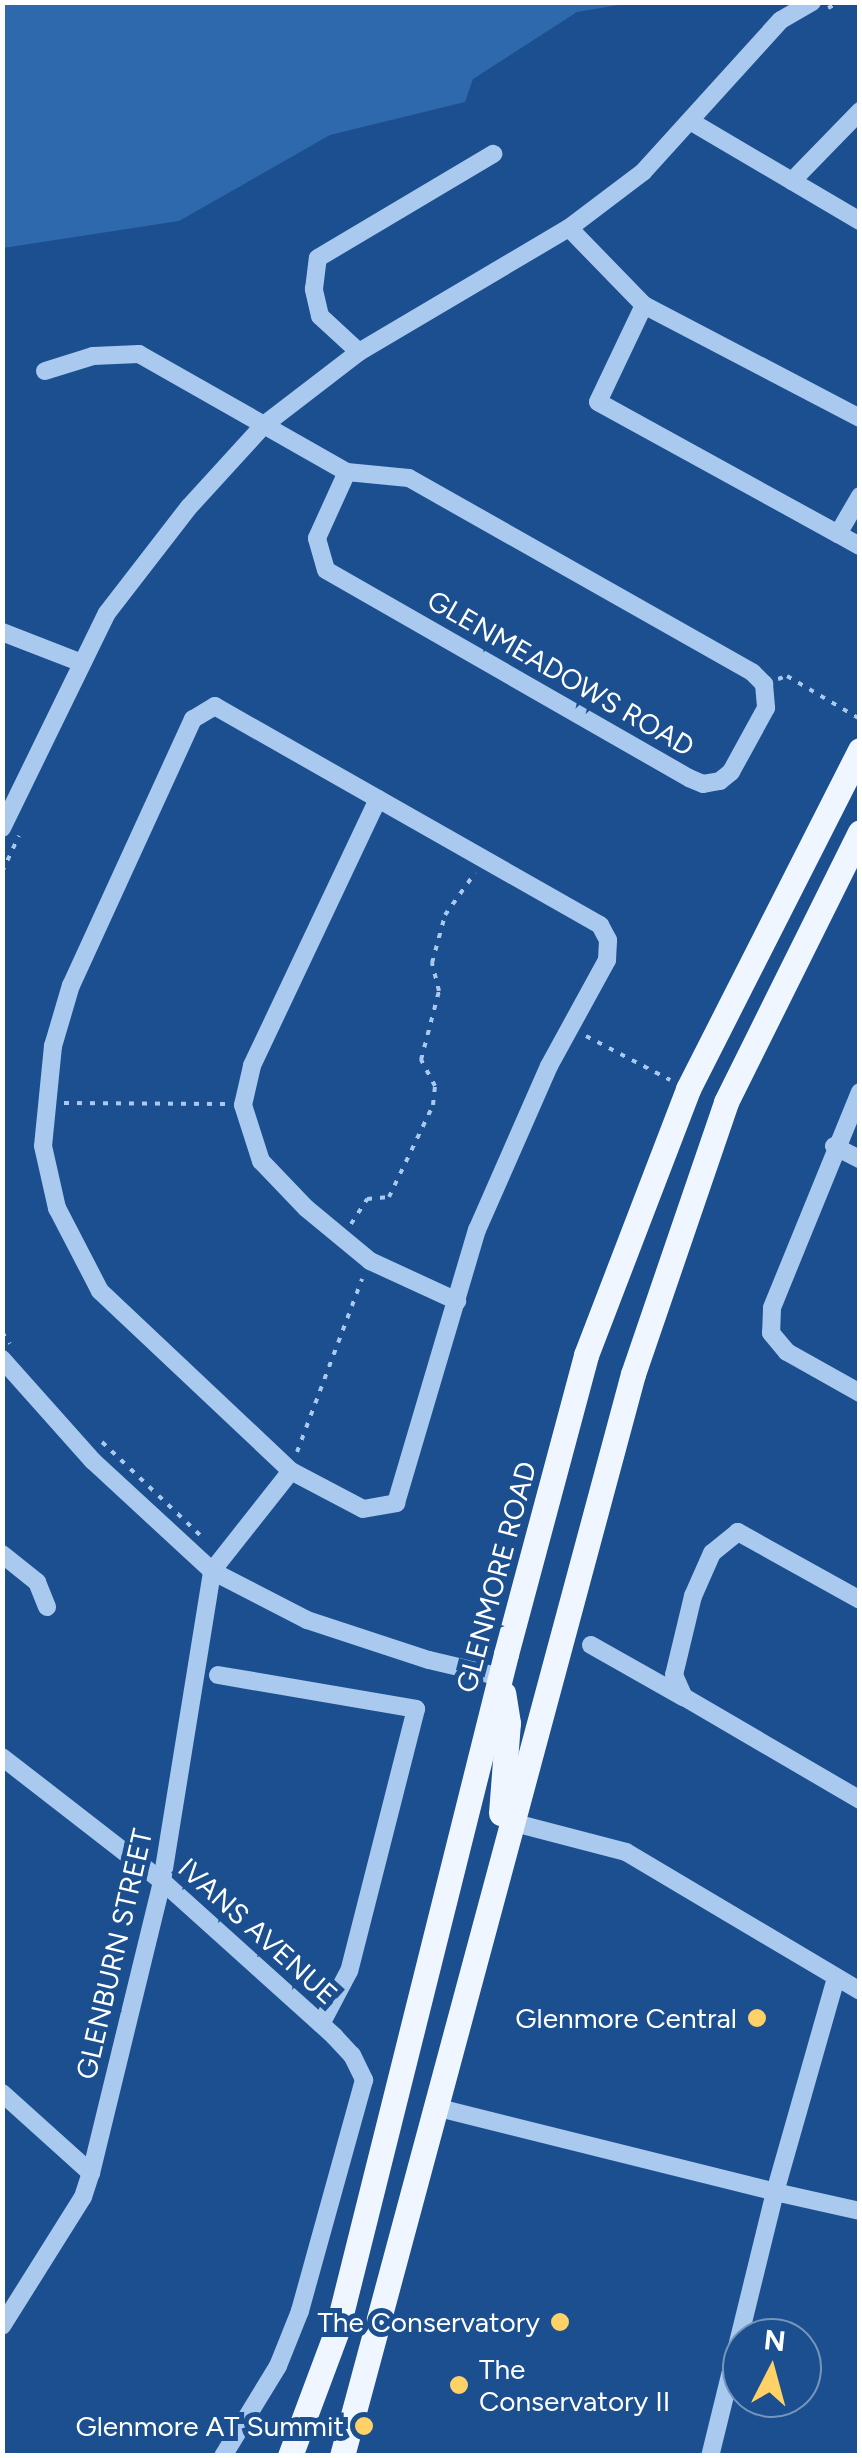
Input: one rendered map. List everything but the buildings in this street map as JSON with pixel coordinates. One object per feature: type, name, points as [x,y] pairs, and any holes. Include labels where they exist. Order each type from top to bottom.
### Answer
[{"type":"main road","name":"GLENMORE ROAD","points":[[290,2456],[337,2330],[586,1355],[688,1089],[860,750]]},
{"type":"main road","points":[[342,2456],[633,1374],[720,1120],[860,832]]},
{"type":"main road","points":[[493,1887],[508,1723],[501,1677]]},
{"type":"main road","points":[[306,2456],[337,2330]]},
{"type":"street","points":[[11,831],[107,613],[189,506],[264,425],[359,352],[569,228],[644,172],[781,20],[815,7]]},
{"type":"street","points":[[792,181],[860,111]]},
{"type":"street","points":[[690,121],[860,221]]},
{"type":"street","points":[[359,352],[320,316],[314,290],[318,258],[493,154]]},
{"type":"street","points":[[569,228],[644,305],[860,418]]},
{"type":"street","points":[[644,305],[598,402],[860,546]]},
{"type":"street","points":[[44,371],[94,356],[138,354],[348,472],[409,478],[752,673],[764,684]]},
{"type":"street","name":"GLENMEADOWS ROAD","points":[[348,472],[317,538],[326,570],[690,778],[703,784],[720,781],[731,772],[766,708],[764,684]]},
{"type":"street","points":[[838,534],[860,496]]},
{"type":"street","points":[[2,632],[82,663]]},
{"type":"street","points":[[215,706],[484,861],[600,924],[608,940],[608,960],[569,1027],[476,1230],[396,1503],[363,1509],[291,1471],[100,1291],[58,1208],[44,1146],[53,1046],[70,985],[193,719],[215,706]]},
{"type":"street","points":[[378,799],[252,1066],[243,1105],[261,1161],[306,1208],[370,1261],[456,1301]]},
{"type":"street","points":[[860,1092],[834,1146],[772,1308],[772,1333],[787,1352],[860,1393]]},
{"type":"street","points":[[834,1146],[860,1159]]},
{"type":"street","points":[[7,1352],[93,1461],[212,1572],[307,1620],[429,1660],[501,1677]]},
{"type":"street","points":[[212,1572],[291,1471]]},
{"type":"street","points":[[684,1697],[674,1675],[692,1596],[712,1553],[738,1532],[860,1600]]},
{"type":"street","points":[[2,1554],[37,1582],[47,1607]]},
{"type":"street","name":"GLENBURN STREET","points":[[2,2326],[83,2197],[91,2173],[162,1882],[212,1572]]},
{"type":"street","points":[[591,1645],[860,1800]]},
{"type":"street","points":[[218,1675],[416,1709],[350,1971],[328,2030]]},
{"type":"street","name":"IVANS AVENUE","points":[[2,1757],[162,1882],[328,2030],[352,2054],[364,2080],[300,2311],[278,2366],[222,2456]]},
{"type":"street","points":[[511,1822],[626,1852],[860,1990]]},
{"type":"street","points":[[710,2456],[775,2192],[836,1978]]},
{"type":"street","points":[[2,2093],[91,2173]]},
{"type":"street","points":[[435,2107],[860,2211]]},
{"type":"path","points":[[815,7],[840,2]]},
{"type":"path","points":[[764,684],[787,676],[860,719]]},
{"type":"path","points":[[2,872],[11,831]]},
{"type":"path","points":[[343,1237],[366,1199],[389,1197],[433,1105],[435,1086],[422,1060],[439,992],[432,963],[445,915],[484,861]]},
{"type":"path","points":[[569,1027],[688,1089]]},
{"type":"path","points":[[45,1104],[243,1105]]},
{"type":"path","points":[[291,1471],[332,1351],[370,1261]]},
{"type":"path","points":[[2,1332],[7,1352]]},
{"type":"path","points":[[90,1430],[202,1532],[212,1572]]},
{"type":"shaded area","points":[[3,2],[631,3],[577,12],[473,79],[465,102],[330,135],[179,221],[3,248]]},
{"type":"place","name":"Glenmore Central","points":[[757,2018]]},
{"type":"place","name":"The Conservatory","points":[[560,2322]]},
{"type":"place","name":"The Conservatory II","points":[[459,2385]]},
{"type":"place","name":"Glenmore AT Summit","points":[[364,2426]]}]
